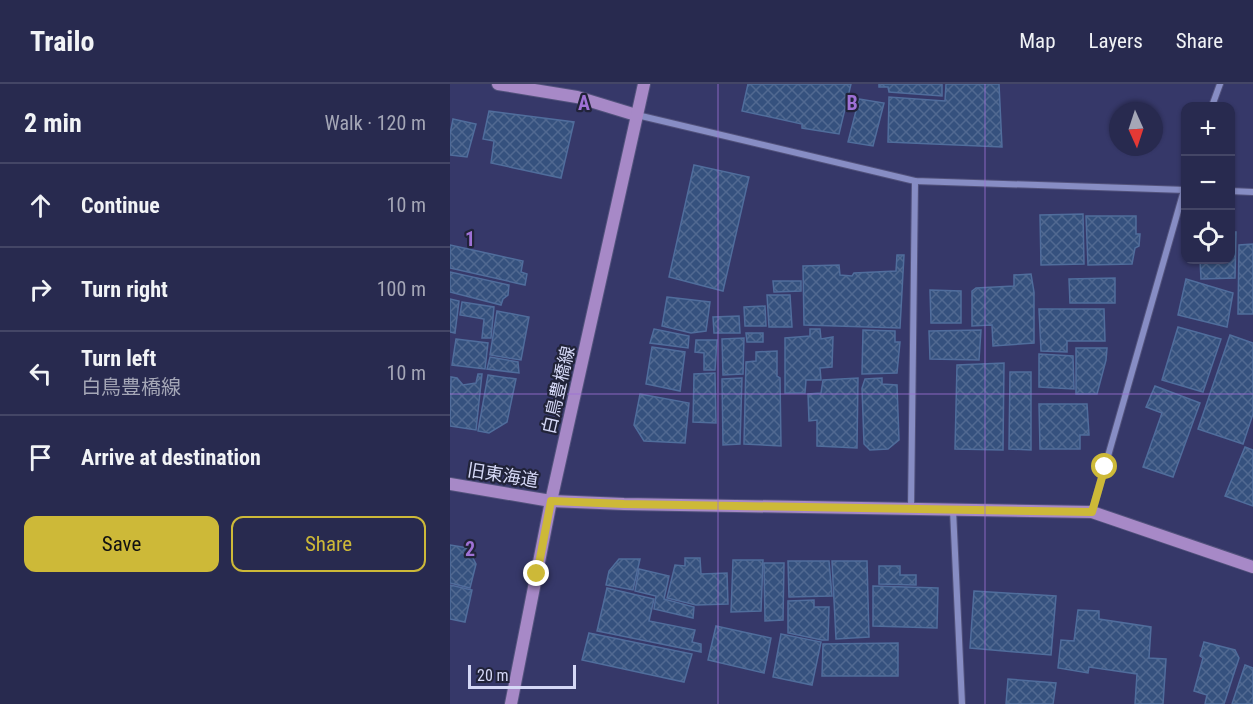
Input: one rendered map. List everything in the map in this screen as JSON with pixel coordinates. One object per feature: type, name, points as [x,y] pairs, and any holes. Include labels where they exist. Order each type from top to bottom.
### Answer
[{"type":"street","points":[[498,84],[577,97],[636,115],[915,181],[1181,190]]},
{"type":"street","name":"白鳥豊橋線","points":[[511,704],[551,501],[644,84]]},
{"type":"street","points":[[1213,102],[1220,84]]},
{"type":"street","points":[[911,509],[915,181]]},
{"type":"street","points":[[1235,191],[1253,192]]},
{"type":"street","points":[[1092,512],[1181,200]]},
{"type":"street","name":"旧東海道","points":[[450,484],[551,501],[1092,512],[1253,567]]},
{"type":"street","points":[[953,510],[962,704]]},
{"type":"building","points":[[748,84],[851,84],[839,134],[802,128],[802,124],[742,111]]},
{"type":"building","points":[[879,84],[942,84],[942,96],[889,92],[888,87],[879,87]]},
{"type":"building","points":[[946,84],[999,84],[1002,147],[888,142],[889,97],[945,101]]},
{"type":"building","points":[[859,99],[884,103],[873,146],[848,142]]},
{"type":"building","points":[[489,111],[574,122],[561,178],[491,163],[494,141],[483,139]]},
{"type":"building","points":[[453,119],[476,124],[467,157],[450,155]]},
{"type":"building","points":[[694,165],[749,177],[723,291],[669,277]]},
{"type":"building","points":[[1083,214],[1084,264],[1041,265],[1040,215]]},
{"type":"building","points":[[1086,216],[1136,216],[1136,234],[1140,234],[1139,246],[1135,248],[1132,264],[1088,265]]},
{"type":"building","points":[[1236,232],[1235,278],[1201,279],[1200,264],[1235,264]]},
{"type":"building","points":[[1253,244],[1253,314],[1238,314],[1239,245]]},
{"type":"building","points":[[450,245],[523,261],[521,272],[527,274],[525,285],[450,268]]},
{"type":"building","points":[[897,255],[904,255],[900,328],[804,325],[803,266],[839,265],[840,275],[852,276],[854,273],[896,271]]},
{"type":"building","points":[[450,272],[509,285],[508,295],[503,299],[501,305],[450,292]]},
{"type":"building","points":[[1031,274],[1034,292],[1034,343],[993,346],[992,325],[972,326],[972,291],[976,288],[1014,286],[1014,275]]},
{"type":"building","points":[[1115,278],[1115,303],[1070,303],[1069,279]]},
{"type":"building","points":[[1186,279],[1233,293],[1227,327],[1178,315]]},
{"type":"building","points":[[773,281],[801,281],[801,291],[774,292]]},
{"type":"building","points":[[930,290],[961,291],[961,323],[931,323]]},
{"type":"building","points":[[767,295],[790,295],[792,327],[769,327]]},
{"type":"building","points":[[667,297],[710,302],[706,331],[691,333],[662,326]]},
{"type":"building","points":[[450,299],[459,301],[455,333],[450,332]]},
{"type":"building","points":[[462,302],[494,307],[491,338],[482,338],[484,319],[460,315]]},
{"type":"building","points":[[765,306],[766,326],[745,326],[744,307]]},
{"type":"building","points":[[1039,309],[1104,309],[1105,341],[1067,341],[1067,352],[1041,351]]},
{"type":"building","points":[[497,311],[529,317],[521,360],[490,355]]},
{"type":"building","points":[[739,316],[740,333],[714,333],[713,317]]},
{"type":"building","points":[[1178,327],[1221,339],[1203,392],[1162,380]]},
{"type":"building","points":[[654,329],[689,336],[688,348],[650,343]]},
{"type":"building","points":[[810,329],[820,329],[821,339],[833,337],[832,367],[820,368],[821,380],[806,380],[805,393],[785,393],[785,338],[810,336]]},
{"type":"building","points":[[863,330],[895,331],[895,342],[900,342],[897,373],[862,374]]},
{"type":"building","points":[[981,330],[979,360],[930,359],[929,331]]},
{"type":"building","points":[[746,333],[763,333],[763,342],[747,342]]},
{"type":"building","points":[[1230,335],[1253,343],[1253,414],[1243,444],[1198,429]]},
{"type":"building","points":[[744,338],[743,374],[723,375],[722,339]]},
{"type":"building","points":[[456,339],[488,343],[485,369],[452,365]]},
{"type":"building","points":[[696,340],[717,340],[715,370],[704,370],[704,353],[695,352]]},
{"type":"building","points":[[652,347],[685,352],[680,391],[646,384]]},
{"type":"building","points":[[1076,348],[1107,348],[1097,394],[1076,394]]},
{"type":"building","points":[[777,351],[777,376],[780,378],[781,446],[744,444],[746,362],[756,361],[756,352]]},
{"type":"building","points":[[1039,354],[1073,356],[1074,389],[1039,387]]},
{"type":"building","points":[[490,357],[518,362],[519,373],[487,369]]},
{"type":"building","points":[[1004,363],[1003,450],[955,449],[957,365]]},
{"type":"building","points":[[1010,372],[1031,372],[1031,450],[1009,449]]},
{"type":"building","points":[[715,373],[716,423],[693,422],[694,374]]},
{"type":"building","points":[[478,374],[482,374],[476,430],[450,426],[451,377],[457,378],[463,385],[476,383]]},
{"type":"building","points":[[488,375],[516,379],[507,422],[489,433],[478,431]]},
{"type":"building","points":[[742,378],[740,444],[723,445],[722,379]]},
{"type":"building","points":[[858,378],[857,448],[817,446],[817,420],[809,421],[808,394],[821,393],[823,380]]},
{"type":"building","points":[[882,378],[882,384],[897,385],[899,440],[888,449],[870,450],[864,444],[862,388],[865,379]]},
{"type":"building","points":[[1155,386],[1200,403],[1173,477],[1143,467],[1162,413],[1146,407]]},
{"type":"building","points":[[640,394],[689,403],[685,443],[644,441],[634,425]]},
{"type":"building","points":[[1039,404],[1087,404],[1089,435],[1080,435],[1080,449],[1040,449]]},
{"type":"building","points":[[1245,447],[1253,450],[1253,506],[1225,496]]},
{"type":"building","points":[[450,545],[468,548],[476,564],[470,588],[450,583]]},
{"type":"building","points":[[685,558],[700,558],[701,574],[727,573],[728,604],[696,605],[667,598],[675,565],[685,566]]},
{"type":"building","points":[[619,559],[640,559],[633,590],[606,585],[609,571]]},
{"type":"building","points":[[733,560],[763,560],[761,611],[731,612]]},
{"type":"building","points":[[788,561],[829,561],[832,596],[789,597]]},
{"type":"building","points":[[832,561],[867,561],[869,637],[836,639]]},
{"type":"building","points":[[764,563],[784,563],[783,620],[765,621]]},
{"type":"building","points":[[879,566],[900,566],[900,575],[916,575],[916,585],[879,584]]},
{"type":"building","points":[[639,569],[669,576],[664,599],[694,607],[693,618],[654,609],[656,596],[635,591]]},
{"type":"building","points":[[450,585],[472,590],[465,622],[450,619]]},
{"type":"building","points":[[873,586],[938,588],[937,628],[873,626]]},
{"type":"building","points":[[607,588],[654,599],[649,621],[695,630],[692,642],[701,644],[701,652],[597,631]]},
{"type":"building","points":[[974,591],[1056,596],[1051,655],[970,648]]},
{"type":"building","points":[[814,600],[814,607],[829,607],[828,640],[788,633],[788,601]]},
{"type":"building","points":[[1078,610],[1099,611],[1099,619],[1151,627],[1149,658],[1166,659],[1163,704],[1135,704],[1137,674],[1089,667],[1088,673],[1058,668],[1061,640],[1074,641]]},
{"type":"building","points":[[716,626],[771,638],[764,673],[708,660]]},
{"type":"building","points":[[589,633],[692,654],[684,682],[582,660]]},
{"type":"building","points":[[781,634],[821,642],[812,685],[773,677]]},
{"type":"building","points":[[1204,642],[1235,650],[1239,658],[1224,704],[1205,704],[1207,695],[1194,691],[1203,658],[1200,656]]},
{"type":"building","points":[[898,643],[898,676],[822,676],[823,644]]},
{"type":"building","points":[[1245,665],[1253,668],[1253,704],[1232,704]]},
{"type":"building","points":[[1008,679],[1056,683],[1053,704],[1006,704]]},
{"type":"route","points":[[537,574],[551,501],[1092,512],[1105,467]]}]
